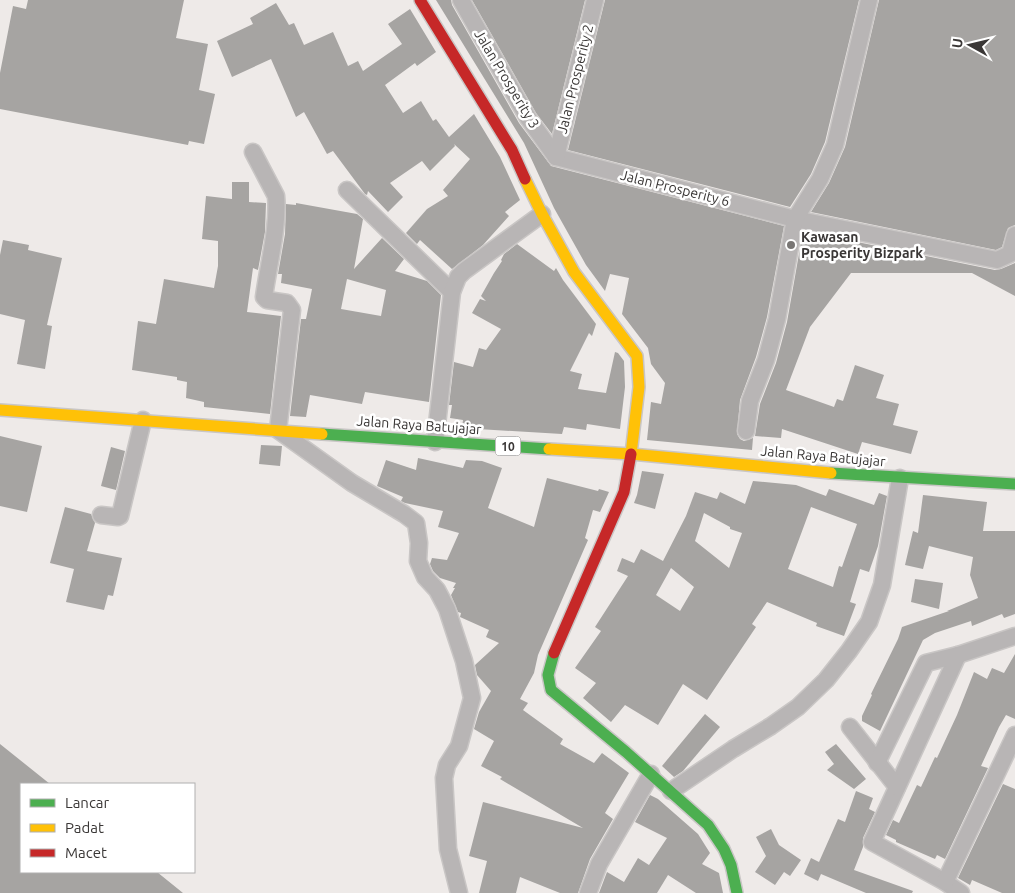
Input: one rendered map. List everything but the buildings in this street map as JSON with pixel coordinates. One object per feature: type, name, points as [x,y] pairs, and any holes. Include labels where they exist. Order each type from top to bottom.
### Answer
[{"type":"main road","points":[[420,0],[512,150],[542,214],[574,272],[637,356],[639,387],[631,454],[624,492],[551,660],[548,682],[551,690],[651,774],[708,825],[735,872],[737,893]]},
{"type":"main road","name":"Jalan Raya Batujajar","points":[[0,410],[435,442],[631,454],[900,478],[1015,484]]},
{"type":"street","name":"Jalan Prosperity 3","points":[[461,0],[528,118],[556,157]]},
{"type":"street","name":"Jalan Prosperity 2","points":[[556,157],[595,0]]},
{"type":"street","points":[[746,431],[750,401],[766,360],[777,319],[795,219],[820,179],[834,145],[869,0]]},
{"type":"street","points":[[252,152],[276,196],[277,203],[264,297],[267,300],[287,303],[292,310],[278,430],[352,484],[404,514],[417,525],[419,543],[418,562],[425,577],[437,590],[447,609],[464,661],[472,698],[459,746],[448,765],[444,778],[448,849],[460,893]]},
{"type":"street","name":"Jalan Prosperity 6","points":[[556,157],[795,219],[997,260],[1010,254],[1015,235]]},
{"type":"street","points":[[347,190],[452,292]]},
{"type":"street","points":[[435,442],[452,292],[458,278],[464,271],[542,214]]},
{"type":"street","points":[[101,515],[120,517],[143,420]]},
{"type":"street","points":[[670,791],[732,749],[772,726],[798,707],[826,680],[848,651],[868,622],[882,585],[900,478]]},
{"type":"street","points":[[877,763],[924,665],[1015,636]]},
{"type":"street","points":[[958,655],[872,843],[945,882],[961,893]]},
{"type":"street","points":[[850,727],[896,787]]},
{"type":"street","points":[[945,882],[1015,735]]},
{"type":"street","points":[[588,893],[599,864],[651,774]]},
{"type":"traffic: fast","points":[[322,434],[549,449]]},
{"type":"traffic: fast","points":[[831,473],[1015,484]]},
{"type":"traffic: fast","points":[[554,653],[548,675],[551,690],[626,752],[708,825],[724,849],[731,865],[737,893]]},
{"type":"traffic: slow","points":[[525,179],[574,272],[637,356],[639,387],[631,454]]},
{"type":"traffic: slow","points":[[0,410],[322,434]]},
{"type":"traffic: slow","points":[[549,449],[631,454],[831,473]]},
{"type":"traffic: jam","points":[[420,0],[512,150],[525,179]]},
{"type":"traffic: jam","points":[[554,653],[624,492],[631,454]]},
{"type":"place","name":"Kawasan Prosperity Bizpark","points":[[791,245]]}]
